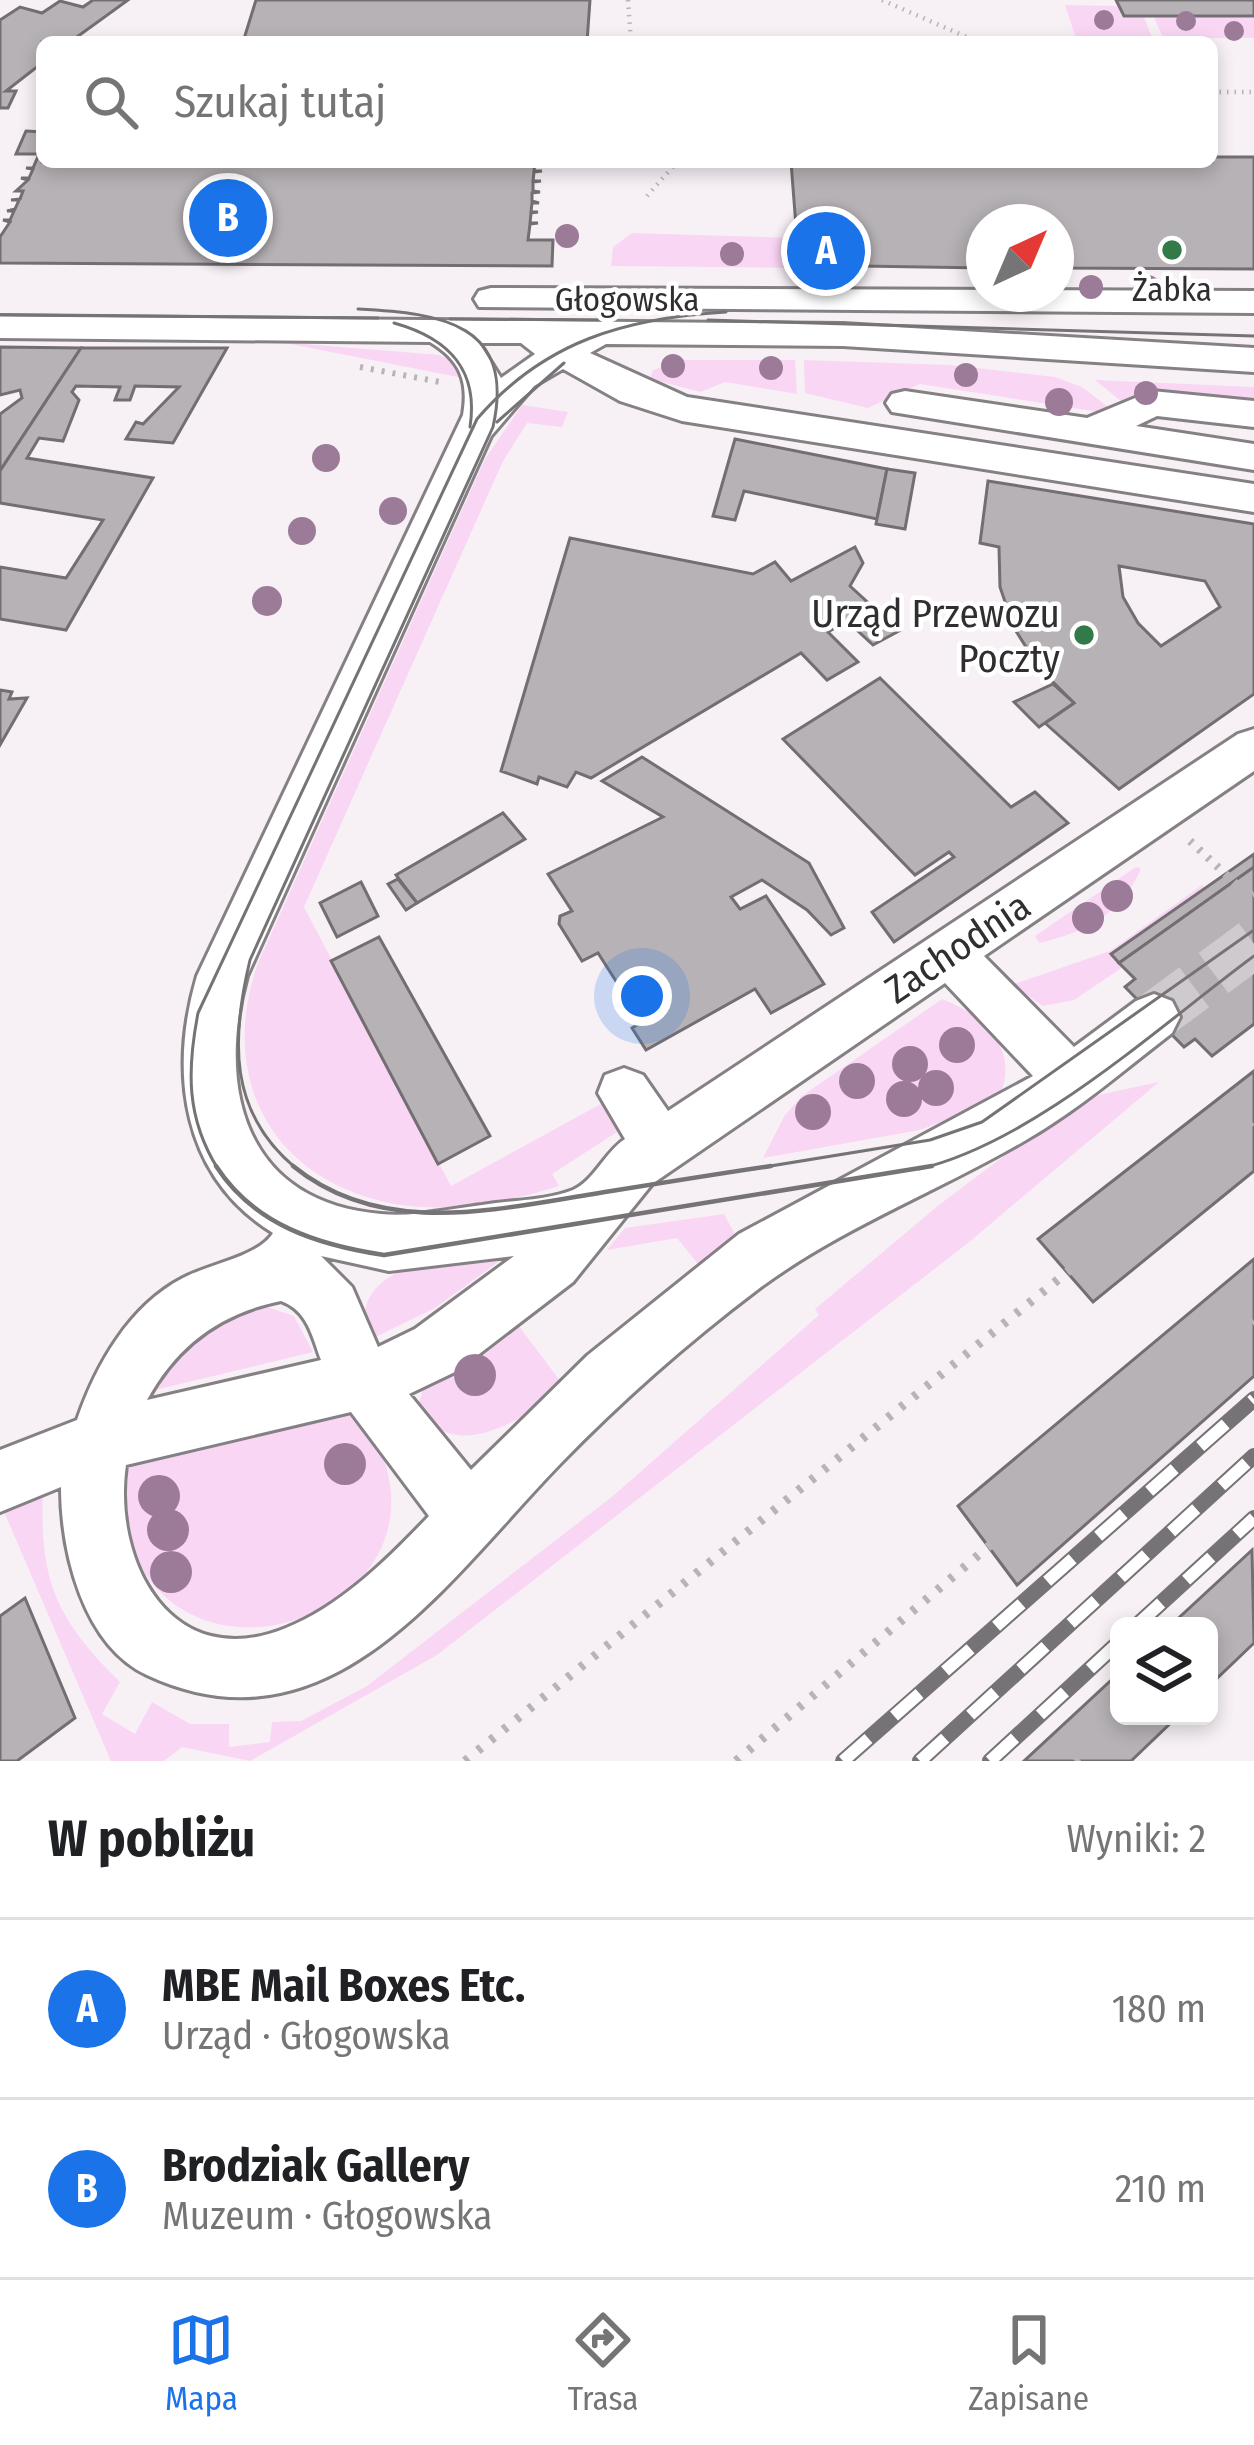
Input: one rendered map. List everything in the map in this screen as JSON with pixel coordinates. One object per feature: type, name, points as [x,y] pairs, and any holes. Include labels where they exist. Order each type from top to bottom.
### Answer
[{"type":"street","name":"Głogowska","points":[[0,296],[1254,302]]},
{"type":"street","points":[[895,301],[1086,329]]},
{"type":"street","points":[[477,428],[513,385],[560,351],[645,321],[699,316],[1254,331]]},
{"type":"street","name":"Głogowska","points":[[0,327],[962,341],[1254,360]]},
{"type":"street","points":[[962,341],[1040,327]]},
{"type":"street","points":[[436,331],[467,350],[481,370],[486,396],[477,428],[209,1010],[203,1075],[222,1138],[296,1248],[311,1284],[332,1307],[339,1334],[364,1379],[399,1433],[471,1517]]},
{"type":"street","name":"Głogowska","points":[[498,332],[560,351],[622,387],[682,409],[959,464],[1123,478],[1254,498]]},
{"type":"street","points":[[905,403],[1254,457]]},
{"type":"street","points":[[1114,435],[1152,403],[1254,415]]},
{"type":"street","points":[[1114,435],[1123,478]]},
{"type":"street","name":"Zachodnia","points":[[364,1379],[424,1358],[533,1281],[633,1165],[873,979],[949,953],[1110,819],[1254,747]]},
{"type":"street","points":[[949,953],[1069,1078]]},
{"type":"street","points":[[592,1209],[548,1223],[296,1248],[192,1307],[146,1348],[115,1393],[99,1441],[90,1495],[93,1543],[117,1602],[159,1648],[211,1669],[254,1670],[302,1655],[348,1629],[408,1581],[564,1417],[760,1253],[1011,1120],[1154,1017]]},
{"type":"street","points":[[624,1093],[661,1146]]},
{"type":"street","points":[[0,1481],[99,1441],[364,1379]]},
{"type":"path","points":[[628,0],[631,36]]},
{"type":"path","points":[[882,0],[964,36]]},
{"type":"path","points":[[1218,92],[1254,92]]},
{"type":"path","points":[[647,196],[672,168]]},
{"type":"path","points":[[1179,831],[1249,896],[1254,893]]},
{"type":"path","points":[[465,1761],[1254,1120]]},
{"type":"path","points":[[736,1761],[1254,1322]]},
{"type":"path","points":[[1218,1626],[1254,1592]]},
{"type":"path","points":[[1075,1761],[1113,1725]]},
{"type":"shaded area","points":[[1065,5],[1118,6],[1123,16],[1144,17],[1151,36],[1075,36]]},
{"type":"shaded area","points":[[1254,16],[1254,38],[1162,36],[1154,17]]},
{"type":"shaded area","points":[[632,233],[799,238],[801,268],[611,266],[613,247]]},
{"type":"shaded area","points":[[280,342],[440,355],[457,365],[463,378]]},
{"type":"shaded area","points":[[685,360],[795,360],[797,394],[725,382],[701,392],[650,379],[653,370]]},
{"type":"shaded area","points":[[804,360],[950,365],[1055,377],[1082,387],[1108,407],[1099,412],[920,384],[868,408],[805,393]]},
{"type":"shaded area","points":[[1095,380],[1254,387],[1254,409],[1150,397],[1121,401]]},
{"type":"shaded area","points":[[522,405],[568,412],[562,427],[527,423],[503,461],[304,907],[451,1186],[608,1100],[631,1123],[552,1174],[559,1186],[469,1206],[399,1205],[338,1186],[305,1165],[280,1140],[261,1110],[249,1077],[248,1003],[258,963],[485,459]]},
{"type":"shaded area","points":[[1136,867],[1141,869],[1133,885],[1112,910],[1086,927],[1039,943],[1035,936]]},
{"type":"shaded area","points":[[1202,885],[1205,888],[1112,954],[1123,967],[1074,1000],[1043,1006],[1012,985],[1110,951]]},
{"type":"shaded area","points":[[942,999],[973,1015],[996,1038],[1005,1066],[998,1100],[920,1130],[763,1158],[785,1115],[802,1096]]},
{"type":"shaded area","points":[[1159,1082],[968,1243],[437,1655],[250,1761],[182,1747],[164,1761],[111,1761],[2,1507],[43,1492],[44,1551],[56,1597],[81,1639],[120,1682],[102,1714],[135,1734],[152,1702],[190,1724],[229,1724],[229,1747],[270,1742],[272,1722],[301,1721],[367,1686],[613,1496],[819,1315],[815,1309],[939,1205],[1080,1099]]},
{"type":"shaded area","points":[[724,1214],[738,1240],[703,1270],[677,1238],[607,1250],[625,1228]]},
{"type":"shaded area","points":[[520,1246],[435,1308],[369,1340],[365,1313],[373,1292],[391,1276],[442,1258]]},
{"type":"shaded area","points":[[267,1307],[294,1316],[313,1352],[151,1391],[201,1336],[231,1317]]},
{"type":"shaded area","points":[[515,1321],[564,1386],[531,1411],[491,1431],[450,1434],[433,1424],[418,1406],[424,1386]]},
{"type":"shaded area","points":[[353,1411],[386,1466],[390,1521],[371,1566],[336,1601],[290,1622],[240,1627],[192,1615],[152,1583],[122,1511],[122,1484],[136,1461]]},
{"type":"building","points":[[93,0],[128,0],[78,36],[36,36],[36,68],[6,91],[16,91],[8,108],[0,108],[0,20],[20,7],[42,13],[60,1],[83,7]]},
{"type":"building","points":[[256,0],[590,0],[587,36],[245,36]]},
{"type":"building","points":[[1116,0],[1254,0],[1254,16],[1124,16]]},
{"type":"building","points":[[26,131],[36,132],[36,154],[16,154]]},
{"type":"building","points":[[1218,157],[1254,157],[1254,269],[1074,268],[1074,204],[966,204],[966,268],[799,265],[791,168],[1218,168]]},
{"type":"building","points":[[36,161],[36,168],[534,168],[542,171],[534,172],[533,181],[541,181],[533,182],[533,191],[540,192],[532,193],[532,201],[539,203],[532,203],[531,212],[538,212],[531,213],[530,223],[538,223],[530,224],[528,240],[553,240],[552,266],[0,263],[0,237],[10,222],[3,220],[10,220],[14,211],[7,211],[15,209],[19,200],[11,200],[20,199],[23,191],[16,191],[28,180],[21,178],[29,178],[33,169],[26,168],[33,168]]},
{"type":"building","points":[[0,347],[81,348],[0,471],[0,414],[22,398],[20,390],[0,395]]},
{"type":"building","points":[[81,348],[227,348],[173,443],[126,439],[136,422],[143,424],[179,387],[135,386],[130,400],[115,400],[120,387],[76,386],[72,392],[79,400],[63,441],[39,438],[27,458],[153,478],[66,630],[0,619],[0,567],[66,578],[103,520],[0,503],[0,471]]},
{"type":"building","points":[[735,439],[887,469],[877,519],[744,491],[735,520],[713,516]]},
{"type":"building","points":[[887,469],[915,473],[905,529],[876,524]]},
{"type":"building","name":"Urząd Przewozu Poczty","points":[[988,481],[1254,524],[1254,694],[1119,789],[1045,723],[1074,703],[1040,669],[1014,628],[1000,587],[999,547],[980,543]],"holes":[[[1119,566],[1205,581],[1220,607],[1161,646],[1138,623],[1123,597]]]},
{"type":"building","points":[[570,538],[753,574],[775,562],[791,581],[855,547],[863,563],[850,586],[899,631],[873,645],[847,621],[828,632],[858,662],[827,680],[801,653],[591,778],[576,772],[567,787],[539,777],[537,784],[501,771]]},
{"type":"building","points":[[880,678],[1011,807],[1035,792],[1068,823],[894,942],[872,912],[954,857],[949,852],[915,875],[783,739]]},
{"type":"building","points":[[1053,684],[1074,703],[1039,727],[1014,702]]},
{"type":"building","points":[[0,690],[12,692],[9,699],[27,698],[0,745]]},
{"type":"building","points":[[642,757],[809,863],[844,928],[831,935],[807,910],[762,880],[731,897],[740,909],[766,896],[824,984],[771,1013],[755,989],[646,1050],[632,1028],[642,1022],[598,953],[582,961],[559,924],[560,916],[572,911],[548,874],[663,817],[602,781]]},
{"type":"building","points":[[503,813],[525,839],[417,903],[396,875]]},
{"type":"building","points":[[1254,854],[1254,867],[1119,963],[1111,954]]},
{"type":"building","points":[[1254,867],[1254,1024],[1212,1056],[1195,1039],[1184,1047],[1125,987],[1135,979],[1119,963]]},
{"type":"building","points":[[398,879],[417,903],[406,910],[388,884]]},
{"type":"building","points":[[361,882],[378,916],[337,937],[320,903]]},
{"type":"building","points":[[379,937],[490,1136],[438,1164],[331,961]]},
{"type":"building","points":[[1254,1071],[1254,1171],[1093,1302],[1038,1239]]},
{"type":"building","points":[[1254,1259],[1254,1376],[1017,1585],[958,1506]]},
{"type":"building","points":[[1252,1550],[1254,1643],[1218,1677],[1218,1617],[1180,1617]]},
{"type":"building","points":[[25,1598],[75,1718],[17,1761],[0,1761],[0,1616]]},
{"type":"building","points":[[1110,1681],[1110,1725],[1169,1725],[1131,1761],[1024,1761]]},
{"type":"tunnel","points":[[1154,1017],[1254,943]]},
{"type":"tram line","points":[[358,309],[418,315],[466,331],[483,345],[493,366],[496,399]]},
{"type":"tram line","points":[[496,399],[530,370],[589,338],[654,320],[726,312]]},
{"type":"tram line","points":[[0,315],[378,318]]},
{"type":"tram line","points":[[450,319],[606,320]]},
{"type":"tram line","points":[[708,320],[1254,336]]},
{"type":"tram line","points":[[394,323],[430,337],[456,359],[470,388],[470,427]]},
{"type":"tram line","points":[[497,422],[564,363]]},
{"type":"tram line","points":[[217,1168],[200,1131],[192,1093],[198,1013],[477,419],[496,399]]},
{"type":"tram line","points":[[296,1168],[258,1124],[240,1073],[240,1018],[250,960],[493,427],[496,399]]},
{"type":"tram line","points":[[753,1169],[930,1140],[982,1122],[1254,930]]},
{"type":"tram line","points":[[924,1167],[962,1155],[1050,1108],[1254,956]]},
{"type":"tram line","points":[[753,1169],[771,1166]]},
{"type":"tram line","points":[[924,1167],[932,1166]]},
{"type":"tram line","points":[[217,1168],[249,1203],[290,1229],[384,1255],[924,1167]]},
{"type":"tram line","points":[[919,1169],[924,1167]]},
{"type":"tram line","points":[[296,1168],[326,1188],[361,1202],[435,1213],[511,1207],[753,1169]]},
{"type":"railway","points":[[843,1761],[1254,1399]]},
{"type":"railway","points":[[920,1761],[1254,1456]]},
{"type":"railway","points":[[1146,1617],[1254,1518]]},
{"type":"railway","points":[[990,1761],[1110,1650]]},
{"type":"place","name":"Brodziak Gallery","points":[[228,218]]},
{"type":"place","name":"Żabka","points":[[1172,250]]},
{"type":"place","name":"MBE Mail Boxes Etc.","points":[[826,251]]},
{"type":"place","name":"Urząd Przewozu Poczty","points":[[1084,635]]}]
